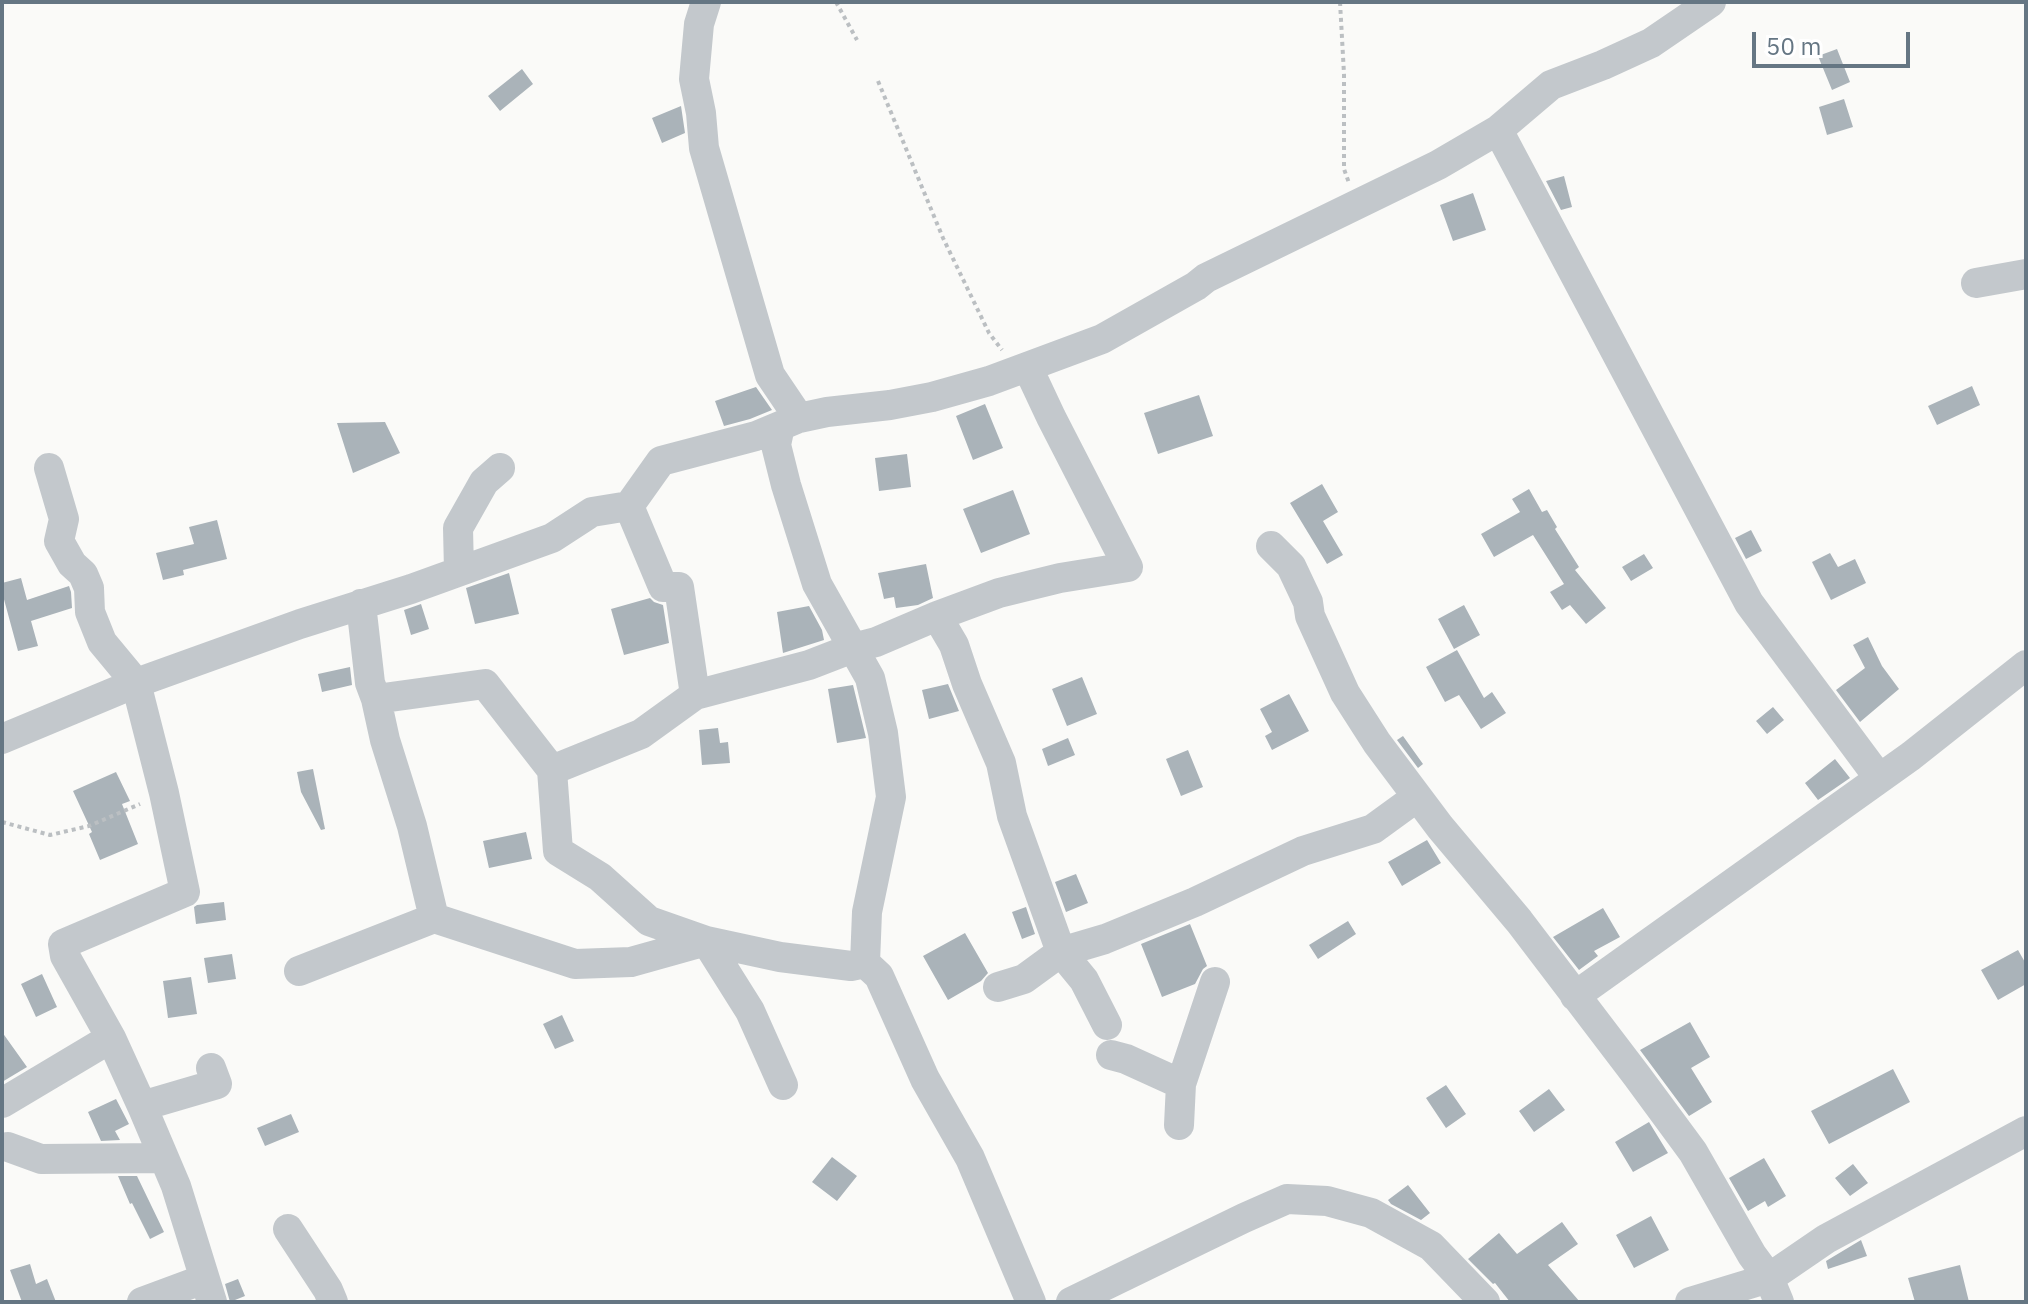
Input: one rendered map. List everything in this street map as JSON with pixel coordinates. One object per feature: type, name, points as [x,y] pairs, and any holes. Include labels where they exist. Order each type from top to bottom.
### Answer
[{"type":"street","points":[[706,2],[699,24],[694,79],[704,148],[770,375],[790,422]]},
{"type":"street","points":[[7,727],[552,538],[592,512],[629,506],[661,461],[756,436],[827,412],[932,397],[1023,370],[1102,339],[1206,278],[1438,165],[1498,130],[1551,85],[1651,43],[1711,2]]},
{"type":"street","points":[[1498,130],[1749,603],[1879,778]]},
{"type":"street","points":[[1976,283],[2026,274]]},
{"type":"street","points":[[552,770],[641,734],[695,695],[809,665],[999,593],[1060,578],[1128,567],[1051,417],[1023,370]]},
{"type":"street","points":[[790,422],[776,445],[786,485],[817,584],[870,678],[883,733],[891,797],[867,912],[865,963],[879,976],[925,1079],[970,1158],[1031,1302]]},
{"type":"street","points":[[49,468],[64,519],[59,541],[72,564],[83,574],[89,588],[90,612],[102,642],[136,683],[185,892],[63,944],[65,956],[111,1038],[176,1186],[208,1290],[142,1302]]},
{"type":"street","points":[[459,571],[458,528],[484,482],[500,468]]},
{"type":"street","points":[[629,506],[663,587],[679,587],[695,695]]},
{"type":"street","points":[[1271,546],[1291,566],[1345,693],[1377,743],[1440,827],[1519,921],[1693,1152],[1774,1290]]},
{"type":"street","points":[[361,604],[370,683],[412,826],[434,918]]},
{"type":"street","points":[[937,616],[954,645],[1001,763],[1012,816],[1061,952],[1084,980],[1107,1025]]},
{"type":"street","points":[[1575,996],[1911,756],[2026,665]]},
{"type":"street","points":[[376,699],[485,684],[552,770],[558,851],[600,877],[649,921],[706,941],[780,957],[851,966],[865,963]]},
{"type":"street","points":[[998,987],[1024,979],[1061,952],[1105,939],[1195,902],[1303,851],[1373,829],[1417,797]]},
{"type":"street","points":[[299,971],[434,918],[575,964],[631,962],[706,941]]},
{"type":"street","points":[[706,941],[750,1011],[783,1085]]},
{"type":"street","points":[[1179,1125],[1181,1084],[1215,982]]},
{"type":"street","points":[[2,1103],[111,1038]]},
{"type":"street","points":[[1111,1055],[1181,1084]]},
{"type":"street","points":[[142,1106],[217,1084],[211,1068]]},
{"type":"street","points":[[1690,1302],[1774,1290],[1826,1239],[2026,1131]]},
{"type":"street","points":[[8,1147],[41,1159],[164,1158]]},
{"type":"street","points":[[1071,1302],[1287,1199],[1327,1201],[1371,1213],[1431,1246],[1485,1302]]},
{"type":"street","points":[[288,1229],[333,1302]]},
{"type":"path","points":[[836,2],[857,40]]},
{"type":"path","points":[[1340,2],[1344,169],[1356,205]]},
{"type":"path","points":[[878,81],[949,251],[989,333],[1023,370]]},
{"type":"path","points":[[2,822],[50,835],[89,826],[164,793]]},
{"type":"building","points":[[1837,49],[1850,82],[1832,90],[1818,56]]},
{"type":"building","points":[[522,69],[533,84],[500,111],[488,96]]},
{"type":"building","points":[[1844,99],[1853,127],[1827,135],[1819,107]]},
{"type":"building","points":[[681,106],[685,133],[662,143],[652,118]]},
{"type":"building","points":[[1564,176],[1572,207],[1561,210],[1546,181]]},
{"type":"building","points":[[1473,193],[1486,230],[1453,241],[1440,205]]},
{"type":"building","points":[[1972,386],[1980,405],[1937,425],[1928,406]]},
{"type":"building","points":[[756,387],[772,410],[724,426],[715,401]]},
{"type":"building","points":[[1199,395],[1213,436],[1158,454],[1144,413]]},
{"type":"building","points":[[985,404],[1003,448],[973,460],[956,416]]},
{"type":"building","points":[[385,422],[400,453],[353,473],[337,423]]},
{"type":"building","points":[[907,454],[911,487],[879,491],[875,458]]},
{"type":"building","points":[[1322,484],[1338,512],[1323,521],[1343,555],[1327,564],[1290,503]]},
{"type":"building","points":[[1529,489],[1542,512],[1547,510],[1557,527],[1555,529],[1579,567],[1575,570],[1606,608],[1586,624],[1570,605],[1562,610],[1550,592],[1564,584],[1533,535],[1494,557],[1481,534],[1520,512],[1512,499]]},
{"type":"building","points":[[1013,490],[1030,534],[981,553],[963,509]]},
{"type":"building","points":[[217,520],[227,559],[183,570],[184,575],[163,580],[156,553],[194,544],[189,527]]},
{"type":"building","points":[[1751,530],[1762,551],[1746,559],[1735,538]]},
{"type":"building","points":[[1830,553],[1838,567],[1855,559],[1866,583],[1831,600],[1812,562]]},
{"type":"building","points":[[1644,554],[1653,568],[1631,581],[1622,567]]},
{"type":"building","points":[[926,564],[933,598],[918,605],[896,608],[894,597],[884,599],[878,573]]},
{"type":"building","points":[[509,573],[519,614],[475,624],[466,588]]},
{"type":"building","points":[[21,578],[27,600],[69,586],[72,608],[31,621],[38,646],[18,651],[2,583]]},
{"type":"building","points":[[650,598],[663,605],[669,643],[624,655],[611,609]]},
{"type":"building","points":[[421,604],[429,629],[411,635],[404,610]]},
{"type":"building","points":[[1464,605],[1480,635],[1454,649],[1438,619]]},
{"type":"building","points":[[809,606],[824,640],[783,653],[777,612]]},
{"type":"building","points":[[1868,637],[1882,666],[1899,689],[1860,722],[1836,690],[1865,668],[1853,645]]},
{"type":"building","points":[[1457,650],[1484,698],[1492,692],[1506,713],[1481,729],[1459,695],[1445,702],[1426,667]]},
{"type":"building","points":[[350,667],[352,685],[322,692],[318,674]]},
{"type":"building","points":[[1082,677],[1097,714],[1067,726],[1052,689]]},
{"type":"building","points":[[948,684],[959,711],[929,719],[922,690]]},
{"type":"building","points":[[853,685],[866,738],[837,743],[828,689]]},
{"type":"building","points":[[1289,694],[1309,731],[1272,750],[1265,736],[1272,732],[1260,709]]},
{"type":"building","points":[[1773,707],[1784,720],[1767,734],[1756,721]]},
{"type":"building","points":[[718,728],[720,743],[728,742],[730,763],[702,765],[699,730]]},
{"type":"building","points":[[1403,736],[1423,764],[1418,768],[1397,740]]},
{"type":"building","points":[[1068,738],[1075,755],[1048,766],[1042,749]]},
{"type":"building","points":[[1188,750],[1203,787],[1181,796],[1166,759]]},
{"type":"building","points":[[1835,759],[1850,778],[1818,800],[1805,783]]},
{"type":"building","points":[[313,769],[325,829],[321,830],[301,792],[297,772]]},
{"type":"building","points":[[116,772],[130,801],[122,804],[138,844],[100,860],[89,834],[92,832],[73,791]]},
{"type":"building","points":[[526,832],[532,859],[489,868],[483,841]]},
{"type":"building","points":[[1427,840],[1441,863],[1402,886],[1388,862]]},
{"type":"building","points":[[1076,874],[1088,903],[1066,912],[1055,882]]},
{"type":"building","points":[[224,902],[226,920],[196,924],[194,907]]},
{"type":"building","points":[[1026,907],[1035,934],[1022,939],[1012,912]]},
{"type":"building","points":[[1603,908],[1620,937],[1594,951],[1598,956],[1579,970],[1553,937]]},
{"type":"building","points":[[1348,921],[1356,934],[1318,959],[1309,945]]},
{"type":"building","points":[[1190,924],[1207,966],[1195,984],[1162,997],[1141,944]]},
{"type":"building","points":[[965,933],[988,973],[981,981],[948,1000],[923,956]]},
{"type":"building","points":[[2018,950],[2026,964],[2026,984],[1998,1000],[1981,970]]},
{"type":"building","points":[[232,954],[236,979],[208,983],[204,958]]},
{"type":"building","points":[[42,974],[57,1007],[36,1017],[21,984]]},
{"type":"building","points":[[191,977],[197,1014],[168,1018],[163,981]]},
{"type":"building","points":[[562,1015],[574,1041],[555,1049],[543,1024]]},
{"type":"building","points":[[1690,1022],[1710,1057],[1691,1068],[1712,1102],[1689,1116],[1640,1050]]},
{"type":"building","points":[[2,1032],[27,1067],[2,1082]]},
{"type":"building","points":[[1893,1069],[1910,1102],[1829,1144],[1811,1111]]},
{"type":"building","points":[[1446,1085],[1466,1114],[1446,1128],[1426,1098]]},
{"type":"building","points":[[1549,1089],[1565,1110],[1534,1132],[1519,1111]]},
{"type":"building","points":[[116,1099],[129,1124],[115,1131],[120,1140],[101,1141],[88,1112]]},
{"type":"building","points":[[291,1114],[299,1132],[265,1146],[257,1128]]},
{"type":"building","points":[[1649,1122],[1668,1153],[1633,1172],[1615,1142]]},
{"type":"building","points":[[832,1157],[857,1176],[837,1201],[812,1182]]},
{"type":"building","points":[[1764,1158],[1786,1196],[1768,1207],[1765,1201],[1748,1211],[1729,1178]]},
{"type":"building","points":[[1853,1164],[1868,1183],[1850,1196],[1835,1178]]},
{"type":"building","points":[[118,1176],[137,1176],[164,1232],[150,1239]]},
{"type":"building","points":[[1408,1185],[1430,1213],[1421,1220],[1388,1200]]},
{"type":"building","points":[[1651,1216],[1669,1250],[1634,1268],[1616,1235]]},
{"type":"building","points":[[1562,1222],[1578,1244],[1548,1265],[1580,1302],[1510,1302],[1495,1283],[1468,1259],[1499,1233],[1517,1254]]},
{"type":"building","points":[[1861,1240],[1867,1256],[1828,1269],[1826,1261]]},
{"type":"building","points":[[30,1264],[36,1284],[47,1279],[56,1302],[22,1302],[10,1270]]},
{"type":"building","points":[[1960,1265],[1969,1302],[1915,1302],[1908,1278]]},
{"type":"building","points":[[238,1279],[245,1296],[230,1302],[225,1284]]}]
